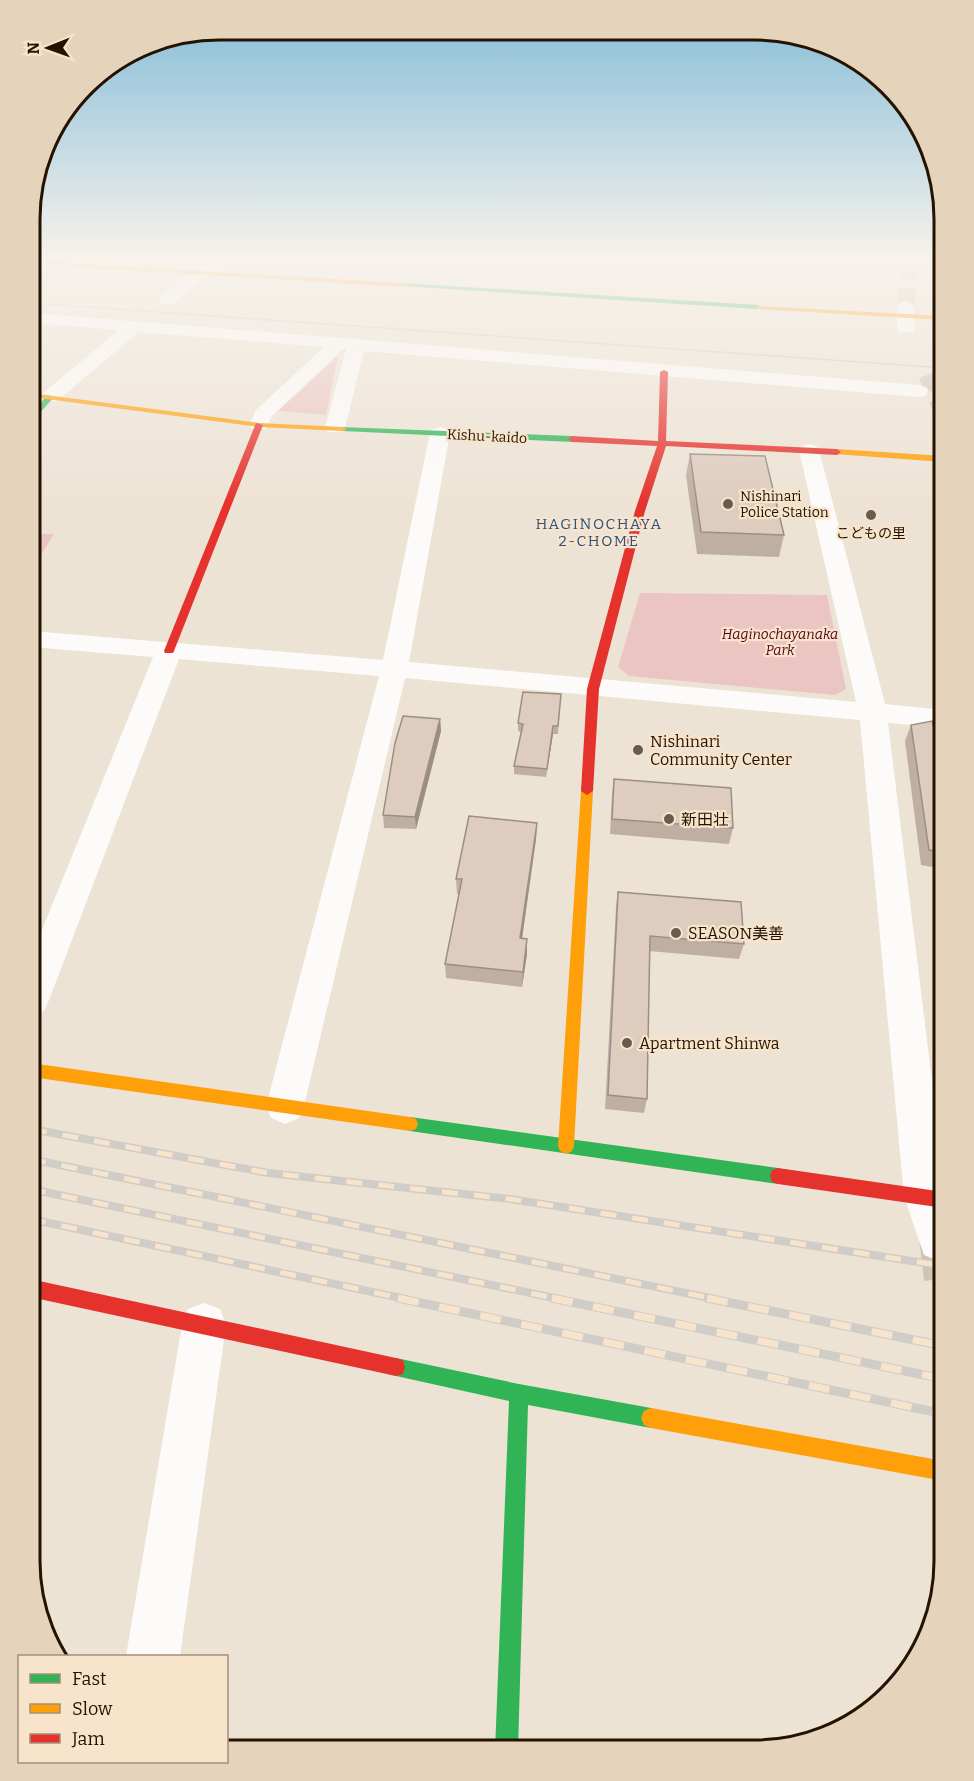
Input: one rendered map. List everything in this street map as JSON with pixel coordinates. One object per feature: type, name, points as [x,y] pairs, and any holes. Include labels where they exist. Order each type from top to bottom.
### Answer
[{"type":"street","points":[[41,396],[119,338]]},
{"type":"street","points":[[266,338],[919,391]]},
{"type":"street","points":[[40,976],[263,414],[347,345]]},
{"type":"street","points":[[335,428],[347,345]]},
{"type":"street","points":[[566,1146],[593,689],[640,511],[662,444],[663,372]]},
{"type":"street","name":"Kishu-kaido","points":[[41,396],[260,424],[809,450],[934,458]]},
{"type":"street","points":[[285,1106],[394,669],[441,433]]},
{"type":"street","points":[[809,450],[873,714],[933,1192]]},
{"type":"street","points":[[40,640],[394,669],[593,689],[934,718]]},
{"type":"street","points":[[40,1071],[933,1198]]},
{"type":"street","points":[[40,1290],[519,1394],[933,1469]]},
{"type":"street","points":[[153,1655],[204,1325]]},
{"type":"street","points":[[507,1740],[519,1394]]},
{"type":"green space","points":[[338,356],[326,415],[278,411]]},
{"type":"green space","points":[[40,534],[54,534],[40,557]]},
{"type":"green space","name":"Haginochayanaka Park","points":[[640,593],[827,595],[846,689],[835,695],[629,676],[618,667]]},
{"type":"building","name":"Nishinari Police Station","points":[[690,454],[765,456],[784,535],[701,532]]},
{"type":"building","points":[[523,692],[561,694],[558,726],[553,726],[547,769],[514,766],[523,724],[518,723]]},
{"type":"building","points":[[403,716],[440,719],[415,817],[383,815],[395,743]]},
{"type":"building","points":[[932,721],[934,727],[934,851],[929,850],[911,725]]},
{"type":"building","points":[[614,779],[731,788],[733,828],[612,819]]},
{"type":"building","points":[[469,816],[537,823],[520,938],[527,939],[523,972],[445,964],[462,879],[456,879]]},
{"type":"building","points":[[618,892],[741,902],[744,944],[650,936],[647,1099],[608,1095]]},
{"type":"tunnel","points":[[927,375],[934,392]]},
{"type":"tram line","points":[[524,338],[934,367]]},
{"type":"railway","points":[[40,1131],[268,1173],[510,1199],[933,1264]]},
{"type":"railway","points":[[40,1161],[715,1299]]},
{"type":"railway","points":[[40,1191],[559,1299]]},
{"type":"railway","points":[[40,1221],[405,1299]]},
{"type":"railway","points":[[398,1298],[933,1412]]},
{"type":"railway","points":[[552,1298],[933,1377]]},
{"type":"railway","points":[[707,1298],[933,1344]]},
{"type":"traffic: fast","points":[[40,410],[50,397]]},
{"type":"traffic: fast","points":[[343,429],[572,439]]},
{"type":"traffic: fast","points":[[410,1124],[778,1176]]},
{"type":"traffic: fast","points":[[396,1367],[519,1394],[651,1418]]},
{"type":"traffic: fast","points":[[507,1740],[519,1394]]},
{"type":"traffic: slow","points":[[40,396],[259,425],[343,429]]},
{"type":"traffic: slow","points":[[837,452],[934,458]]},
{"type":"traffic: slow","points":[[566,1146],[587,791]]},
{"type":"traffic: slow","points":[[40,1071],[410,1124]]},
{"type":"traffic: slow","points":[[651,1418],[933,1469]]},
{"type":"traffic: jam","points":[[587,791],[593,689],[640,511],[662,444],[664,372]]},
{"type":"traffic: jam","points":[[169,651],[259,425]]},
{"type":"traffic: jam","points":[[572,439],[837,452]]},
{"type":"traffic: jam","points":[[778,1176],[933,1198]]},
{"type":"traffic: jam","points":[[40,1290],[396,1367]]},
{"type":"place","name":"Nishinari Police Station","points":[[728,504]]},
{"type":"place","name":"こどもの里","points":[[871,515]]},
{"type":"place","name":"Nishinari Community Center","points":[[638,750]]},
{"type":"place","name":"新田壮","points":[[669,819]]},
{"type":"place","name":"SEASON美善","points":[[676,933]]},
{"type":"place","name":"Apartment Shinwa","points":[[627,1043]]},
{"type":"district","name":"HAGINOCHAYA 2-CHOME","points":[[599,532]]}]
